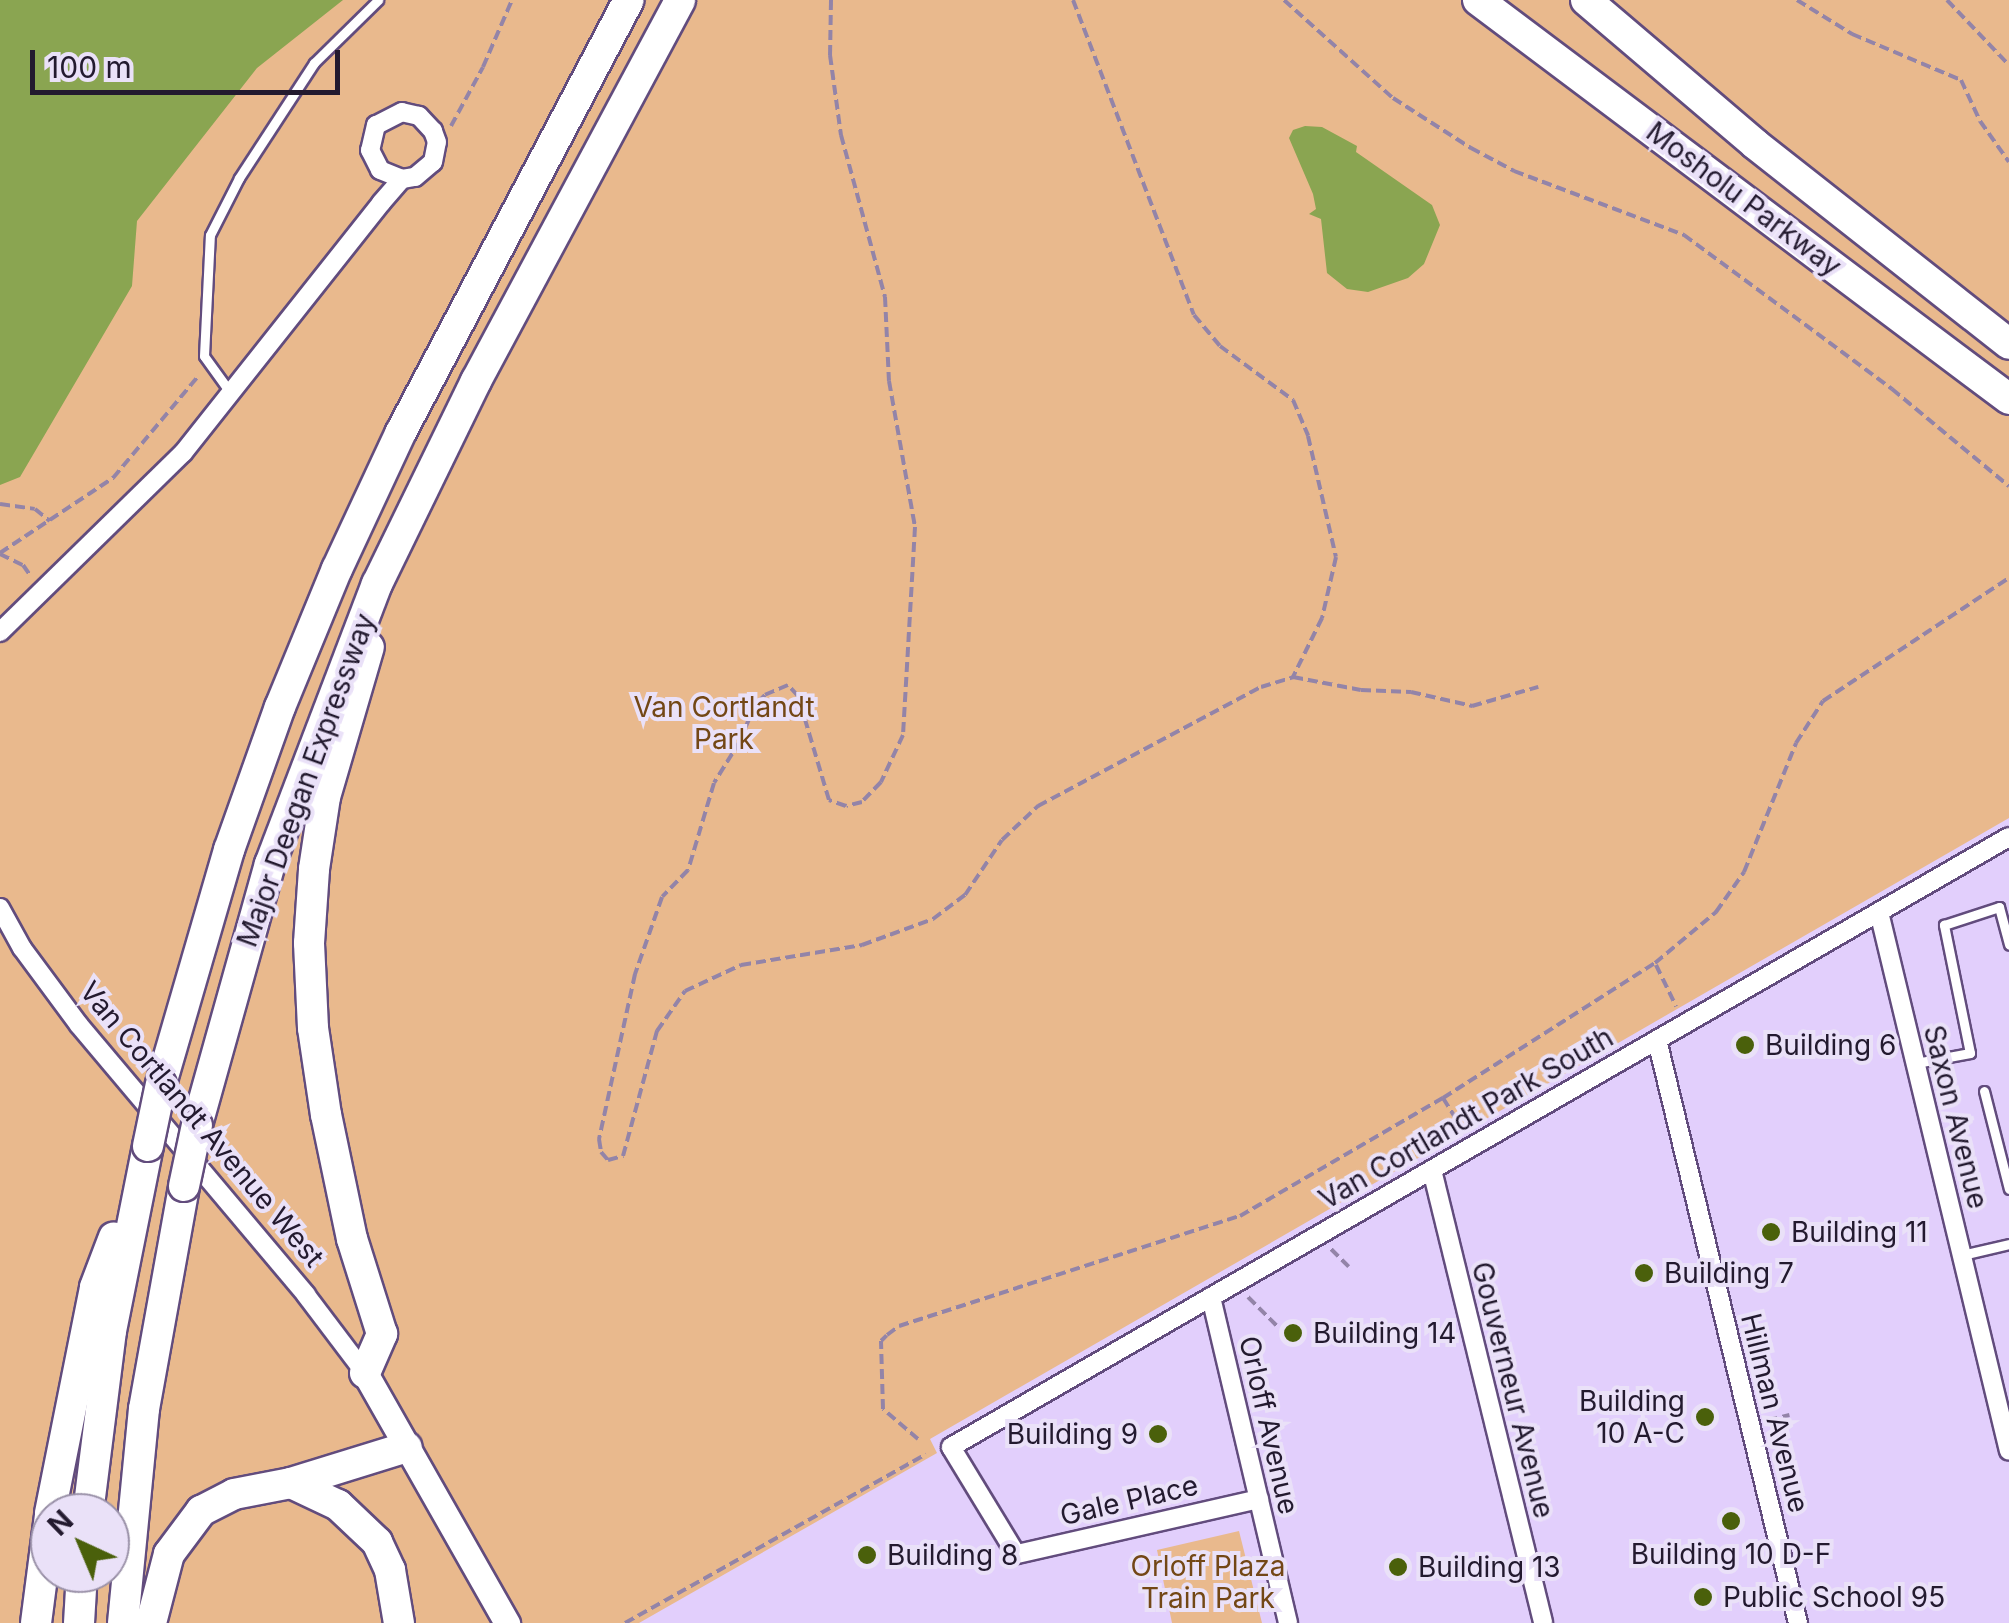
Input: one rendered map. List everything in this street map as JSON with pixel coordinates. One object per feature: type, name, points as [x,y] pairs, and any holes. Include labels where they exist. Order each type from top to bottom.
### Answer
[{"type":"highway","name":"Major Deegan Expressway","points":[[91,1493],[111,1331],[139,1184],[161,1084],[229,850],[307,639],[401,432],[626,0]]},
{"type":"highway","name":"Major Deegan Expressway","points":[[124,1623],[144,1409],[196,1125],[237,970],[294,792],[409,515],[484,365],[680,0]]},
{"type":"highway","points":[[652,55],[695,0]]},
{"type":"highway","name":"Mosholu Parkway","points":[[1478,0],[2009,399]]},
{"type":"highway","name":"Mosholu Parkway","points":[[1586,0],[1785,168],[2009,344]]},
{"type":"highway","points":[[365,1374],[382,1334],[352,1239],[322,1086],[310,985],[310,903],[326,797],[409,515]]},
{"type":"highway","points":[[54,1493],[95,1287],[139,1184]]},
{"type":"highway","points":[[151,1623],[162,1572],[189,1522],[234,1494],[291,1483],[407,1446]]},
{"type":"highway","points":[[291,1483],[338,1504],[377,1542],[390,1570],[400,1623]]},
{"type":"highway","points":[[36,1623],[40,1593]]},
{"type":"highway","points":[[79,1623],[81,1593]]},
{"type":"main road","points":[[365,1374],[507,1623]]},
{"type":"street","points":[[0,632],[184,453],[402,180]]},
{"type":"street","name":"Van Cortlandt Park South","points":[[951,1447],[2009,837]]},
{"type":"street","name":"Van Cortlandt Avenue West","points":[[0,908],[22,948],[78,1026],[306,1295],[365,1374]]},
{"type":"street","name":"Saxon Avenue","points":[[1879,912],[2009,1451]]},
{"type":"street","name":"Hillman Avenue","points":[[1658,1040],[1798,1623]]},
{"type":"street","name":"Gouverneur Avenue","points":[[1432,1170],[1543,1623]]},
{"type":"street","name":"Orloff Avenue","points":[[1210,1298],[1288,1623]]},
{"type":"street","name":"Gale Place","points":[[951,1447],[1016,1554],[1259,1499]]},
{"type":"lane","points":[[232,394],[204,356],[210,235],[239,178],[314,63],[378,0]]},
{"type":"lane","points":[[1915,1064],[1970,1053],[1944,925],[1999,907],[2009,945]]},
{"type":"lane","points":[[1984,1091],[2009,1189]]},
{"type":"lane","points":[[1962,1254],[2009,1244]]},
{"type":"path","points":[[831,0],[830,55],[840,135],[885,297],[889,381],[915,528],[903,735],[881,782],[862,802],[846,806],[829,800],[798,696],[788,685],[764,694],[755,705],[740,741],[714,783],[694,858],[662,897],[641,955],[610,1084],[601,1152],[608,1160],[617,1161],[623,1156],[657,1031],[670,1008],[701,980],[760,960],[862,946],[934,919],[965,895],[1002,840],[1038,806],[1261,687],[1292,677],[1374,692],[1411,692],[1472,706],[1538,687]]},
{"type":"path","points":[[1073,0],[1194,315],[1220,346],[1292,400],[1308,436],[1336,558],[1322,618],[1292,677]]},
{"type":"path","points":[[1284,0],[1393,98],[1471,148],[1514,171],[1684,236],[1892,389],[2009,486]]},
{"type":"path","points":[[1797,0],[1852,34],[1961,80],[1980,121],[2009,162]]},
{"type":"path","points":[[1948,0],[2009,65]]},
{"type":"path","points":[[23,565],[0,553],[113,478],[199,374],[204,356]]},
{"type":"path","points":[[0,504],[35,510],[50,521]]},
{"type":"path","points":[[918,1439],[883,1409],[881,1340],[899,1326],[1240,1216],[1443,1098],[1655,963],[1716,912],[1744,872],[1796,742],[1824,701],[2009,578]]},
{"type":"path","points":[[1655,963],[1685,1024]]},
{"type":"path","points":[[1443,1098],[1472,1146]]},
{"type":"path","points":[[1317,1236],[1349,1267]]},
{"type":"path","points":[[1232,1285],[1276,1326]]},
{"type":"path","points":[[1768,1420],[1789,1415]]},
{"type":"path","points":[[626,1623],[926,1454]]},
{"type":"green space","name":"Van Cortlandt Park","points":[[0,0],[2009,0],[2009,818],[930,1439],[937,1453],[639,1623],[0,1623]]},
{"type":"green space","name":"Orloff Plaza Train Park","points":[[1239,1531],[1262,1623],[1172,1623],[1157,1550]]},
{"type":"shaded area","points":[[0,0],[343,0],[257,68],[137,221],[132,286],[20,477],[0,485]]},
{"type":"shaded area","points":[[1322,127],[1357,146],[1356,152],[1432,205],[1440,225],[1424,264],[1408,278],[1368,292],[1347,289],[1327,273],[1321,219],[1309,214],[1316,209],[1313,194],[1289,138],[1293,130]]},
{"type":"place","name":"Building 6","points":[[1745,1045]]},
{"type":"place","name":"Building 11","points":[[1771,1232]]},
{"type":"place","name":"Building 7","points":[[1644,1273]]},
{"type":"place","name":"Building 14","points":[[1293,1333]]},
{"type":"place","name":"Building 10 A-C","points":[[1705,1417]]},
{"type":"place","name":"Building 9","points":[[1158,1434]]},
{"type":"place","name":"Building 10 D-F","points":[[1731,1521]]},
{"type":"place","name":"Building 8","points":[[867,1555]]},
{"type":"place","name":"Building 13","points":[[1398,1567]]},
{"type":"place","name":"Public School 95","points":[[1703,1597]]}]
